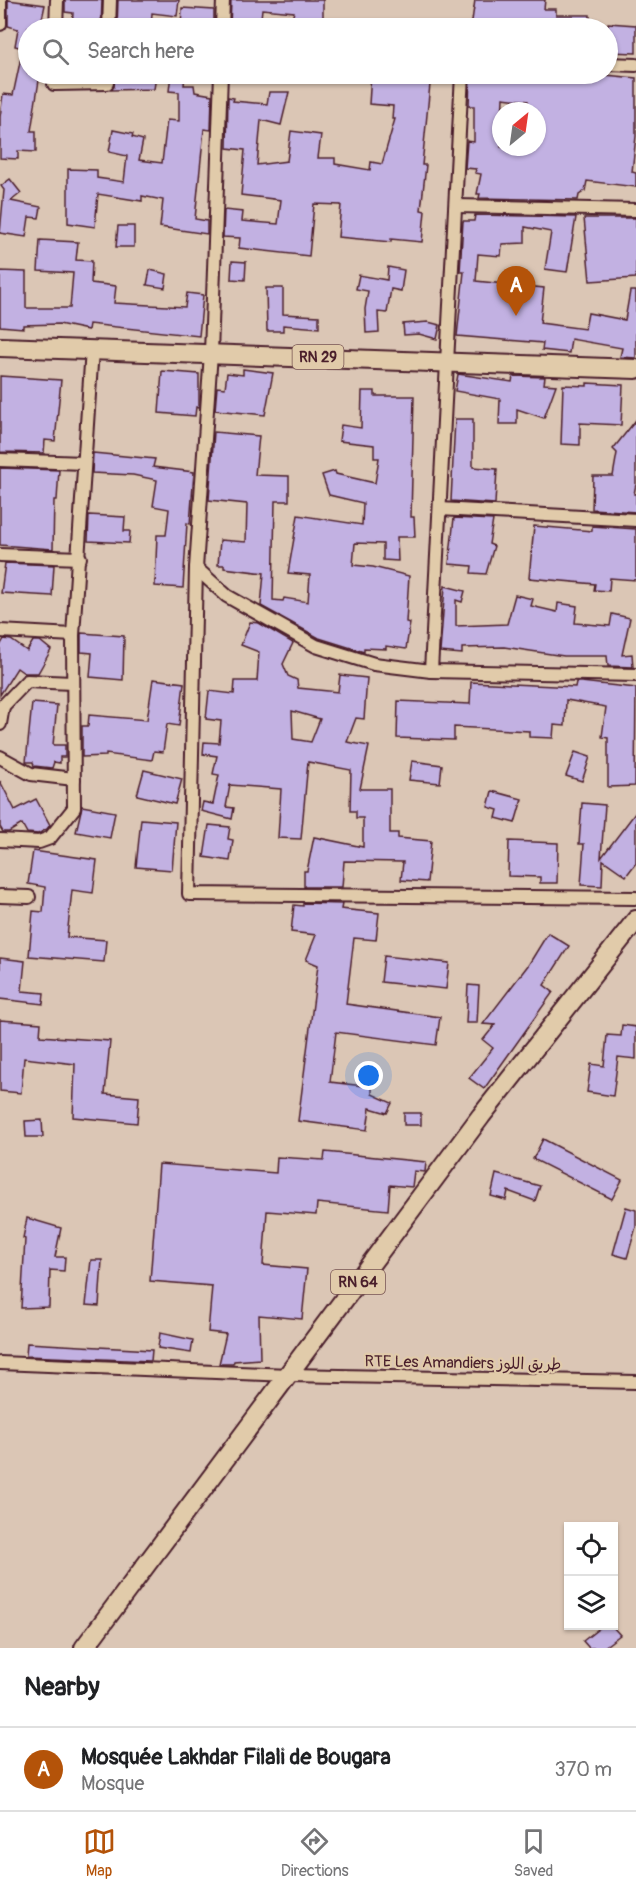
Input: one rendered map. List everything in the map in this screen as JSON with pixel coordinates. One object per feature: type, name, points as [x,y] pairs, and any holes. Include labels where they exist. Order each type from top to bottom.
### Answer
[{"type":"main road","name":"RN 29","points":[[0,347],[636,369]]},
{"type":"main road","name":"RN 64","points":[[84,1648],[482,1116],[636,920]]},
{"type":"street","points":[[0,0],[0,24]]},
{"type":"street","points":[[56,18],[57,0]]},
{"type":"street","points":[[109,18],[110,0]]},
{"type":"street","points":[[223,18],[224,0]]},
{"type":"street","points":[[618,64],[636,65]]},
{"type":"street","points":[[221,84],[211,353],[196,568],[189,894],[636,898]]},
{"type":"street","points":[[431,671],[462,84]]},
{"type":"street","points":[[456,206],[636,210]]},
{"type":"street","points":[[0,840],[39,842],[50,838],[74,808],[73,635],[80,558],[92,349]]},
{"type":"street","points":[[0,460],[84,463]]},
{"type":"street","points":[[440,509],[636,520]]},
{"type":"street","points":[[0,555],[80,558]]},
{"type":"street","points":[[196,568],[228,596],[316,646],[374,664],[431,671],[636,675]]},
{"type":"street","points":[[0,631],[73,635]]},
{"type":"street","points":[[0,724],[1,706],[27,681],[72,683]]},
{"type":"street","points":[[0,757],[31,774],[74,779]]},
{"type":"street","points":[[0,896],[29,897]]},
{"type":"street","name":"RTE Les Amandiers طريق اللوز","points":[[0,1363],[289,1375],[636,1382]]},
{"type":"building","points":[[8,0],[45,5],[42,18],[18,18],[18,29],[8,26]]},
{"type":"building","points":[[65,0],[102,0],[101,18],[73,18],[73,13],[65,12]]},
{"type":"building","points":[[118,0],[179,0],[177,16],[152,13],[152,18],[117,18]]},
{"type":"building","points":[[231,0],[323,0],[323,18],[292,18],[294,12],[262,9],[261,18],[230,18]]},
{"type":"building","points":[[475,0],[545,0],[544,9],[556,9],[556,15],[590,15],[590,18],[472,18]]},
{"type":"building","points":[[182,8],[214,10],[214,18],[182,18]]},
{"type":"building","points":[[618,24],[636,25],[636,53],[618,52]]},
{"type":"building","points":[[18,29],[18,47],[15,46]]},
{"type":"building","points":[[18,72],[18,84],[38,84],[31,131],[36,131],[36,152],[18,151],[18,159],[0,158],[0,117],[3,94],[13,95]]},
{"type":"building","points":[[618,76],[636,78],[636,136],[632,172],[636,173],[636,187],[587,181],[585,191],[579,195],[578,200],[479,198],[480,194],[477,194],[481,174],[475,173],[476,169],[465,168],[467,141],[474,142],[474,106],[469,106],[470,84],[618,84]]},
{"type":"building","points":[[114,84],[155,84],[154,89],[111,90]]},
{"type":"building","points":[[170,84],[184,84],[194,85],[195,92],[212,95],[211,130],[204,129],[195,219],[207,221],[207,234],[160,227],[163,200],[142,196],[142,201],[98,194],[95,227],[68,223],[68,169],[97,170],[97,178],[124,182],[127,156],[109,152],[113,130],[133,134],[132,137],[143,140],[139,160],[162,163],[167,120],[179,121],[179,92],[169,91]]},
{"type":"building","points":[[370,84],[430,84],[422,165],[426,165],[421,210],[425,211],[422,242],[391,239],[391,242],[338,237],[341,205],[314,204],[309,256],[239,248],[240,238],[223,237],[224,210],[243,212],[242,221],[278,224],[281,200],[241,195],[245,150],[227,148],[228,97],[234,98],[233,101],[267,104],[269,92],[289,92],[281,125],[261,120],[257,165],[287,161],[291,131],[321,135],[318,158],[335,158],[335,164],[370,170],[371,162],[382,164],[395,119],[392,119],[393,106],[369,104]]},
{"type":"building","points":[[10,179],[21,193],[11,201],[41,207],[39,218],[29,217],[26,237],[0,233],[4,190],[1,186]]},
{"type":"building","points":[[475,215],[576,217],[567,272],[545,269],[551,232],[525,227],[525,243],[502,244],[501,256],[478,254],[476,281],[544,288],[540,323],[585,329],[588,313],[625,320],[630,291],[636,291],[636,358],[620,357],[622,348],[571,339],[569,353],[542,350],[543,343],[457,336],[464,272],[460,272],[463,221],[474,221]]},
{"type":"building","points":[[584,218],[636,218],[636,278],[590,281]]},
{"type":"building","points":[[118,226],[134,226],[134,247],[116,247]]},
{"type":"building","points":[[40,240],[78,242],[76,260],[92,261],[91,283],[116,286],[114,303],[185,307],[187,293],[203,295],[199,336],[89,324],[88,330],[59,324],[23,325],[23,328],[0,326],[0,271],[26,272],[26,308],[70,308],[73,273],[38,271]]},
{"type":"building","points":[[232,261],[246,262],[245,280],[231,279]]},
{"type":"building","points":[[388,267],[404,270],[401,291],[391,289],[387,313],[378,312],[379,332],[366,333],[365,309],[368,291],[356,289],[359,275],[387,280]]},
{"type":"building","points":[[150,270],[167,274],[165,288],[147,285]]},
{"type":"building","points":[[266,288],[283,288],[283,314],[319,316],[319,328],[283,325],[283,331],[267,331]]},
{"type":"building","points":[[428,322],[440,325],[437,339],[419,334],[404,335],[403,324]]},
{"type":"building","points":[[243,369],[273,373],[265,415],[215,410],[217,387],[225,388],[227,373],[243,375]]},
{"type":"building","points":[[162,371],[199,374],[199,408],[196,407],[195,416],[159,413]]},
{"type":"building","points":[[458,374],[512,382],[513,376],[545,377],[544,384],[556,385],[544,418],[517,409],[517,424],[499,424],[500,399],[455,391]]},
{"type":"building","points":[[0,376],[61,380],[55,441],[45,440],[44,453],[0,452]]},
{"type":"building","points":[[587,383],[623,385],[621,425],[580,423],[580,445],[561,444],[563,385],[587,386]]},
{"type":"building","points":[[362,391],[375,391],[375,396],[414,396],[411,517],[414,517],[415,537],[397,537],[398,561],[383,560],[383,544],[355,543],[353,565],[373,567],[409,576],[406,622],[410,623],[406,649],[386,646],[386,649],[364,648],[364,652],[319,638],[261,606],[264,573],[224,568],[224,565],[218,565],[220,540],[246,542],[247,504],[209,500],[214,432],[259,436],[255,475],[289,476],[289,501],[275,501],[273,600],[283,601],[284,598],[308,602],[310,575],[288,573],[298,515],[362,525],[363,503],[329,495],[322,475],[335,471],[336,474],[375,483],[379,458],[374,458],[374,445],[339,441],[341,425],[361,428]]},
{"type":"building","points":[[455,419],[473,419],[473,467],[497,469],[495,504],[451,501]]},
{"type":"building","points":[[636,420],[634,494],[636,494],[636,512],[592,509],[593,476],[613,476],[617,453],[613,449]]},
{"type":"building","points":[[93,453],[155,459],[153,467],[194,472],[190,524],[187,523],[183,588],[155,586],[157,535],[166,535],[169,509],[153,506],[157,480],[133,475],[92,473]]},
{"type":"building","points":[[0,468],[59,470],[57,500],[54,500],[53,549],[0,545]]},
{"type":"building","points":[[89,515],[125,517],[124,531],[130,531],[129,543],[88,541]]},
{"type":"building","points":[[454,518],[493,520],[489,544],[494,546],[486,574],[471,573],[472,566],[449,564]]},
{"type":"building","points":[[534,526],[592,531],[592,526],[636,529],[636,580],[610,578],[609,591],[594,590],[595,584],[529,578]]},
{"type":"building","points":[[5,563],[54,565],[52,596],[1,593]]},
{"type":"building","points":[[445,586],[465,591],[462,602],[456,600],[456,626],[507,624],[515,595],[533,599],[531,606],[557,612],[558,603],[577,606],[575,623],[610,626],[612,614],[630,618],[622,655],[632,654],[633,667],[608,666],[607,656],[564,656],[504,647],[462,648],[462,654],[440,652]]},
{"type":"building","points":[[250,622],[259,623],[293,643],[283,664],[288,676],[297,680],[298,688],[338,692],[340,675],[367,678],[364,719],[356,718],[347,742],[369,746],[360,789],[390,789],[390,833],[398,833],[398,838],[431,841],[427,882],[401,880],[403,862],[344,861],[342,887],[304,887],[304,871],[307,871],[314,837],[363,847],[363,818],[356,818],[356,811],[350,811],[351,770],[308,762],[301,839],[278,838],[281,789],[230,785],[226,807],[234,808],[232,819],[201,811],[203,802],[213,804],[219,775],[213,774],[217,756],[203,754],[204,742],[219,743],[221,721],[206,719],[209,691],[234,694],[235,681],[257,681],[259,652],[241,645]],"holes":[[[292,711],[320,719],[311,742],[293,739]]]},
{"type":"building","points":[[81,633],[124,636],[123,680],[90,677],[92,653],[81,652]]},
{"type":"building","points":[[4,639],[11,640],[27,651],[33,641],[40,641],[51,650],[38,673],[24,673],[17,668],[0,695],[0,646]]},
{"type":"building","points":[[153,679],[184,683],[179,726],[167,724],[163,752],[154,751],[152,760],[106,754],[106,756],[82,757],[82,726],[88,726],[89,715],[147,720]]},
{"type":"building","points":[[471,682],[575,687],[576,682],[581,682],[636,688],[635,786],[608,787],[608,738],[602,737],[606,707],[566,700],[565,726],[554,725],[553,738],[529,737],[529,731],[454,727],[454,740],[397,738],[398,701],[470,704]]},
{"type":"building","points":[[32,703],[57,705],[53,745],[65,745],[65,757],[60,757],[60,763],[54,762],[52,768],[34,766],[33,762],[26,762]]},
{"type":"building","points":[[575,752],[590,757],[582,781],[566,776]]},
{"type":"building","points":[[412,761],[442,765],[440,783],[409,780]]},
{"type":"building","points":[[144,770],[182,779],[175,804],[137,795]]},
{"type":"building","points":[[0,781],[15,810],[36,799],[50,825],[47,829],[38,834],[27,833],[22,824],[9,832],[3,832],[0,827]]},
{"type":"building","points":[[492,791],[522,799],[515,823],[496,818],[498,810],[488,807]]},
{"type":"building","points":[[582,803],[605,805],[601,858],[636,812],[636,863],[626,876],[603,860],[602,886],[581,885],[584,844],[579,844]]},
{"type":"building","points":[[82,806],[115,812],[110,838],[76,832]]},
{"type":"building","points":[[141,819],[176,822],[172,870],[136,867]]},
{"type":"building","points":[[209,825],[230,827],[228,839],[233,840],[230,861],[204,857]]},
{"type":"building","points":[[509,841],[558,843],[557,883],[540,883],[540,877],[508,876]]},
{"type":"building","points":[[33,851],[97,860],[93,893],[72,890],[67,937],[106,940],[104,962],[29,956],[33,911],[43,912],[45,887],[28,884]]},
{"type":"building","points":[[303,903],[342,904],[341,909],[379,913],[376,940],[354,938],[346,1004],[440,1017],[436,1045],[336,1032],[330,1082],[372,1087],[372,1094],[392,1103],[387,1113],[370,1108],[367,1130],[298,1121],[318,965],[306,960],[316,935],[291,932],[294,905],[303,906]]},
{"type":"building","points":[[548,933],[569,946],[544,985],[553,992],[484,1089],[469,1078],[493,1048],[483,1040],[495,1025],[483,1024],[529,964]]},
{"type":"building","points":[[384,956],[449,963],[446,989],[381,982]]},
{"type":"building","points":[[0,958],[25,961],[22,991],[44,993],[43,1004],[0,999]]},
{"type":"building","points":[[468,985],[479,986],[477,1023],[466,1023]]},
{"type":"building","points":[[0,1020],[41,1023],[40,1036],[110,1041],[105,1094],[139,1097],[137,1123],[73,1117],[75,1064],[24,1058],[21,1093],[0,1091]]},
{"type":"building","points":[[622,1025],[636,1027],[636,1059],[618,1057],[613,1096],[587,1092],[591,1064],[604,1066],[607,1035],[621,1036]]},
{"type":"building","points":[[404,1113],[421,1113],[421,1125],[404,1125]]},
{"type":"building","points":[[42,1120],[43,1137],[26,1137],[25,1121]]},
{"type":"building","points":[[543,1139],[622,1180],[612,1199],[533,1159]]},
{"type":"building","points":[[325,1152],[426,1162],[425,1172],[414,1171],[412,1187],[390,1185],[388,1210],[317,1203],[316,1215],[267,1211],[263,1265],[307,1269],[302,1319],[259,1315],[260,1359],[219,1364],[226,1334],[208,1332],[212,1286],[150,1281],[159,1164],[276,1173],[277,1157],[324,1160]]},
{"type":"building","points":[[496,1174],[540,1186],[535,1201],[508,1191],[506,1200],[491,1196]]},
{"type":"building","points":[[626,1207],[636,1210],[636,1227],[627,1258],[613,1254]]},
{"type":"building","points":[[27,1218],[61,1228],[55,1257],[65,1257],[64,1271],[50,1270],[49,1307],[21,1308],[25,1239],[23,1238]]},
{"type":"building","points":[[91,1260],[102,1260],[99,1306],[86,1305]]},
{"type":"building","points":[[160,1333],[193,1340],[191,1353],[158,1348]]},
{"type":"building","points":[[27,1343],[152,1350],[151,1361],[26,1356]]},
{"type":"building","points":[[597,1630],[616,1630],[620,1635],[603,1648],[589,1648],[583,1641]]},
{"type":"place","name":"Mosquée Lakhdar Filali de Bougara","points":[[516,316]]}]
